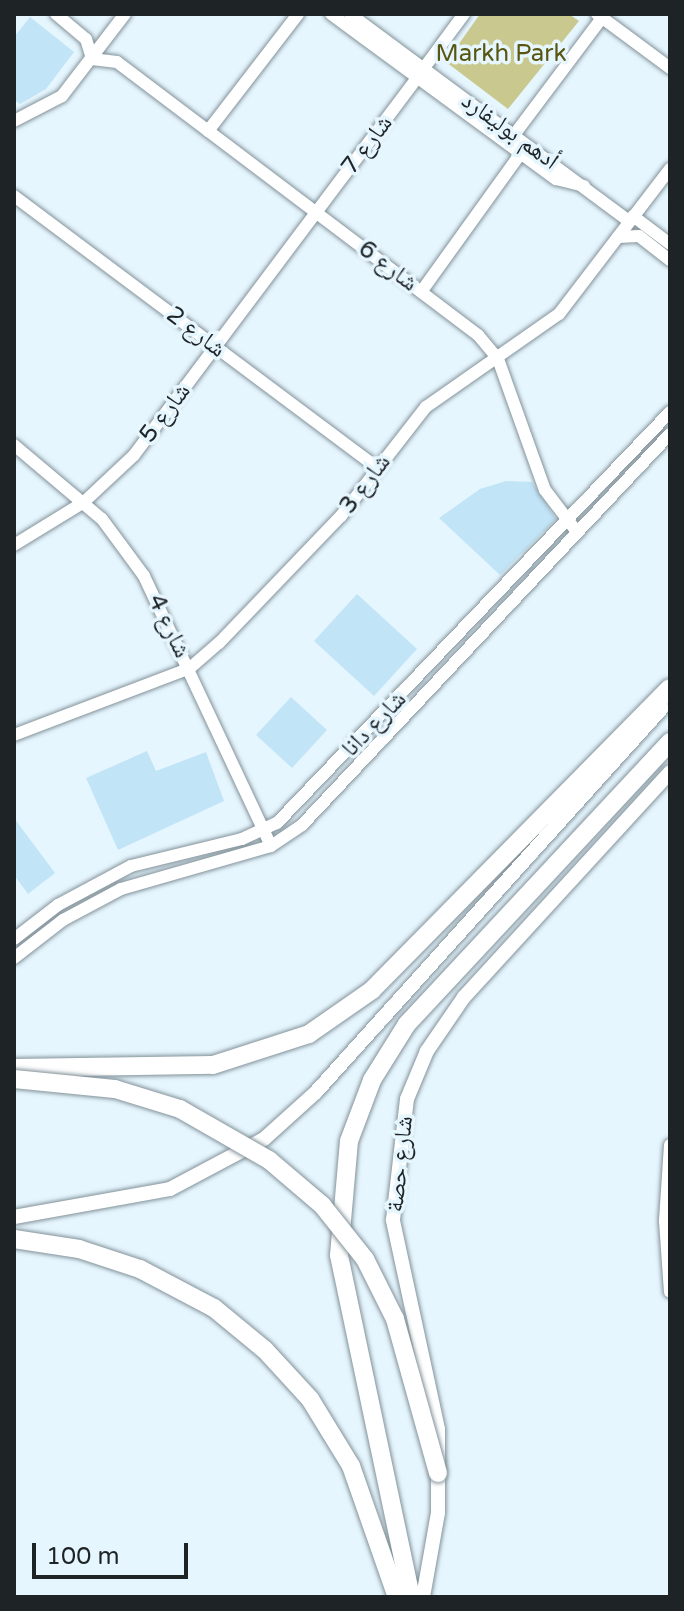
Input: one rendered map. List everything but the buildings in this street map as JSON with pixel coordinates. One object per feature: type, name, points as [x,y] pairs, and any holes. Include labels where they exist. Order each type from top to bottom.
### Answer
[{"type":"highway","points":[[14,1068],[239,1061],[309,1034],[372,990],[670,688]]},
{"type":"highway","points":[[411,1597],[339,1255],[349,1141],[372,1080],[407,1024],[670,742]]},
{"type":"highway","points":[[14,1079],[115,1089],[180,1109],[241,1141],[313,1197],[365,1259],[395,1319],[438,1473]]},
{"type":"highway","points":[[14,1239],[79,1249],[140,1269],[214,1308],[265,1350],[310,1399],[351,1466],[397,1597]]},
{"type":"main road","points":[[14,1217],[100,1206],[170,1189],[264,1139],[316,1092],[670,699]]},
{"type":"main road","name":"شارع حصة","points":[[423,1597],[438,1513],[438,1473],[432,1386],[395,1242],[396,1152],[407,1099],[439,1030],[522,928],[670,772]]},
{"type":"street","points":[[56,14],[86,39],[92,59]]},
{"type":"street","points":[[14,121],[62,96],[125,14]]},
{"type":"street","points":[[208,131],[298,14]]},
{"type":"street","points":[[331,14],[375,46],[421,73],[453,103],[556,179],[586,186]]},
{"type":"street","name":"أدهم بوليفارد","points":[[350,14],[421,73],[477,108],[670,244]]},
{"type":"street","name":"شارع 7","points":[[316,213],[464,14]]},
{"type":"street","points":[[514,135],[601,15],[670,68]]},
{"type":"street","points":[[368,27],[375,46]]},
{"type":"street","points":[[92,59],[117,62],[107,38]]},
{"type":"street","name":"شارع 6","points":[[117,62],[469,326],[498,359],[537,473],[579,533]]},
{"type":"street","points":[[453,103],[477,108]]},
{"type":"street","points":[[421,292],[521,153]]},
{"type":"street","name":"شارع 3","points":[[14,735],[190,668],[341,516],[426,407],[559,314],[670,169]]},
{"type":"street","name":"شارع 2","points":[[14,196],[377,468]]},
{"type":"street","name":"شارع 5","points":[[14,545],[84,502],[134,455],[316,213]]},
{"type":"street","points":[[618,237],[639,236],[670,260]]},
{"type":"street","name":"شارع دانا","points":[[265,831],[569,522],[670,412]]},
{"type":"street","name":"شارع دانا","points":[[14,958],[63,920],[121,889],[271,846],[302,825],[670,434]]},
{"type":"street","name":"شارع 4","points":[[14,445],[84,502],[144,576],[190,668],[271,846]]},
{"type":"street","points":[[14,939],[58,905],[131,866],[265,831]]},
{"type":"street","points":[[670,1145],[665,1221],[670,1292]]},
{"type":"green space","name":"Markh Park","points":[[480,14],[569,14],[579,21],[508,109],[446,62]]}]
